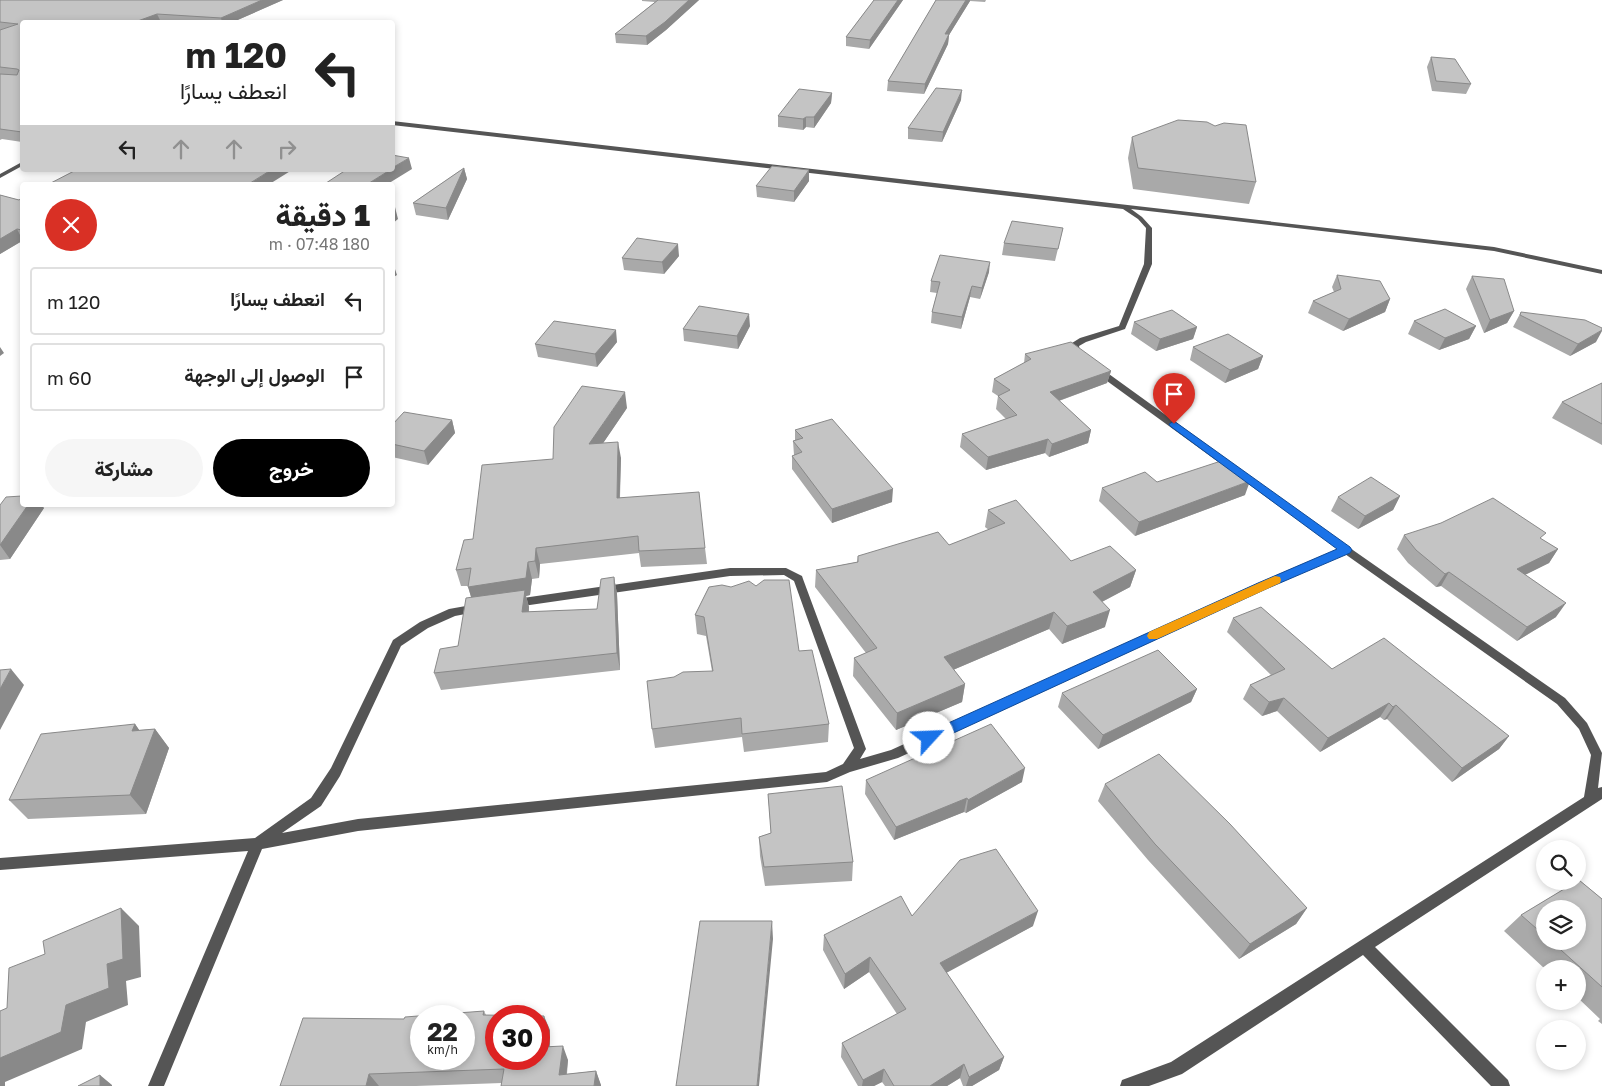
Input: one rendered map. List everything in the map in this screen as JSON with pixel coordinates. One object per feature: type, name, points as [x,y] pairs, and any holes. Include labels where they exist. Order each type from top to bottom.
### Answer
[{"type":"street","points":[[395,124],[1494,249],[1602,272]]},
{"type":"street","points":[[0,176],[20,165]]},
{"type":"street","points":[[1123,207],[1140,218],[1149,228],[1148,264],[1122,326],[1083,340],[1075,345],[1076,352],[1346,550],[1561,700],[1583,726],[1597,755],[1596,796],[1176,1068],[1128,1086]]},
{"type":"street","points":[[0,864],[257,844],[358,825],[827,777],[847,768],[894,754],[1262,586],[1346,550]]},
{"type":"street","points":[[156,1086],[257,844],[316,802],[336,772],[397,643],[424,625],[453,612],[730,572],[786,572],[798,579],[860,749],[847,768]]},
{"type":"street","points":[[1364,946],[1502,1086]]},
{"type":"building","points":[[0,0],[262,0],[221,18],[157,14],[140,20],[20,20],[20,132],[0,129],[0,74],[17,75],[19,70],[0,67],[0,30],[18,24],[0,22]]},
{"type":"building","points":[[658,0],[689,0],[646,36],[615,34]]},
{"type":"building","points":[[874,0],[898,0],[870,40],[846,37]]},
{"type":"building","points":[[936,0],[966,0],[945,34],[949,34],[925,84],[888,81]]},
{"type":"building","points":[[1431,57],[1455,59],[1471,84],[1436,81]]},
{"type":"building","points":[[936,88],[962,90],[943,132],[908,128]]},
{"type":"building","points":[[799,89],[832,93],[814,117],[803,119],[778,116]]},
{"type":"building","points":[[1178,120],[1207,122],[1215,126],[1224,123],[1246,125],[1256,182],[1138,168],[1132,137]]},
{"type":"building","points":[[395,156],[409,158],[395,166]]},
{"type":"building","points":[[772,166],[809,170],[794,191],[756,186]]},
{"type":"building","points":[[464,168],[446,208],[413,203]]},
{"type":"building","points":[[72,172],[268,172],[252,182],[53,182]]},
{"type":"building","points":[[343,172],[387,172],[371,182],[328,182]]},
{"type":"building","points":[[0,195],[20,199],[20,230],[17,229],[0,239]]},
{"type":"building","points":[[1012,221],[1063,228],[1058,249],[1004,243]]},
{"type":"building","points":[[637,238],[678,244],[662,262],[622,258]]},
{"type":"building","points":[[940,255],[990,262],[982,288],[972,286],[962,317],[932,312],[940,282],[931,281]]},
{"type":"building","points":[[1337,275],[1380,281],[1390,299],[1349,319],[1313,301],[1341,289]]},
{"type":"building","points":[[1472,276],[1504,279],[1514,311],[1490,320]]},
{"type":"building","points":[[699,306],[749,314],[737,336],[683,329]]},
{"type":"building","points":[[1445,309],[1476,326],[1445,338],[1414,321]]},
{"type":"building","points":[[1172,310],[1197,327],[1160,339],[1134,322]]},
{"type":"building","points":[[1521,312],[1585,320],[1602,328],[1602,330],[1578,344],[1520,315]]},
{"type":"building","points":[[554,321],[616,330],[595,354],[535,344]]},
{"type":"building","points":[[1228,334],[1263,356],[1230,370],[1193,347]]},
{"type":"building","points":[[1071,342],[1111,371],[1050,392],[1091,430],[1052,444],[1048,439],[988,457],[962,434],[1017,415],[998,396],[1010,390],[994,379],[1031,359],[1025,354]]},
{"type":"building","points":[[1602,383],[1602,424],[1562,402]]},
{"type":"building","points":[[582,386],[625,392],[589,444],[618,442],[617,498],[699,492],[705,548],[639,551],[638,536],[536,548],[535,561],[528,562],[526,578],[468,587],[471,568],[456,570],[464,540],[473,539],[482,465],[553,459],[554,427]]},
{"type":"building","points":[[404,412],[452,420],[424,451],[395,445],[395,422]]},
{"type":"building","points":[[832,419],[893,489],[832,509],[792,456],[802,452],[793,441],[803,438],[795,430]]},
{"type":"building","points":[[1224,460],[1250,481],[1139,522],[1102,488],[1145,472],[1157,482]]},
{"type":"building","points":[[1371,477],[1400,496],[1365,516],[1338,497]]},
{"type":"building","points":[[20,496],[20,507],[27,507],[0,545],[0,505],[6,497]]},
{"type":"building","points":[[1493,498],[1546,533],[1540,538],[1558,549],[1517,569],[1566,603],[1527,627],[1449,572],[1445,574],[1416,550],[1404,535],[1441,523]]},
{"type":"building","points":[[1016,500],[1071,561],[1110,546],[1136,570],[1093,592],[1110,610],[1067,626],[1054,612],[944,657],[965,684],[897,713],[854,658],[877,648],[816,570],[858,562],[858,556],[938,532],[949,545],[1005,523],[988,510]]},
{"type":"building","points":[[614,577],[617,653],[434,673],[440,649],[458,646],[466,598],[525,590],[522,612],[597,609],[601,579]]},
{"type":"building","points":[[764,580],[789,580],[799,651],[812,650],[829,724],[742,734],[741,718],[652,729],[647,681],[674,677],[683,672],[713,671],[704,617],[695,615],[709,587],[722,585],[731,587],[749,581],[756,586]]},
{"type":"building","points":[[1261,607],[1332,669],[1384,638],[1509,736],[1462,768],[1396,705],[1393,707],[1389,703],[1328,738],[1284,698],[1269,702],[1250,685],[1285,669],[1233,618]]},
{"type":"building","points":[[1158,650],[1197,689],[1103,735],[1062,693]]},
{"type":"building","points":[[11,669],[0,689],[0,670]]},
{"type":"building","points":[[135,724],[132,731],[155,729],[130,795],[9,800],[41,734]]},
{"type":"building","points":[[991,724],[1025,768],[968,800],[967,798],[896,827],[866,780]]},
{"type":"building","points":[[1159,754],[1230,824],[1307,908],[1250,944],[1155,844],[1105,784]]},
{"type":"building","points":[[842,786],[853,862],[764,867],[759,837],[771,833],[768,794]]},
{"type":"building","points":[[996,849],[1038,911],[940,963],[1004,1057],[969,1077],[964,1064],[930,1086],[894,1086],[884,1069],[863,1080],[842,1043],[906,1009],[870,957],[845,974],[824,935],[901,896],[912,916],[960,860]]},
{"type":"building","points":[[1586,886],[1602,899],[1602,987],[1586,973],[1586,960],[1572,960],[1561,950],[1586,950],[1586,900],[1546,900],[1562,890],[1586,890]]},
{"type":"building","points":[[1536,906],[1536,928],[1521,915]]},
{"type":"building","points":[[121,908],[123,959],[107,964],[109,988],[66,1005],[61,1032],[0,1058],[0,1011],[7,1008],[9,968],[45,954],[43,941]]},
{"type":"building","points":[[700,921],[772,921],[757,1086],[676,1086]]},
{"type":"building","points":[[484,1011],[485,1070],[369,1074],[366,1086],[280,1086],[303,1018],[404,1019],[410,1017],[410,1070],[475,1070],[475,1012]]},
{"type":"building","points":[[563,1046],[559,1075],[596,1071],[594,1086],[501,1086],[504,1070],[550,1070],[550,1047]]},
{"type":"building","points":[[100,1075],[100,1086],[78,1086]]},
{"type":"slow traffic","points":[[1153,636],[1275,580]]},
{"type":"route","points":[[929,738],[1262,586],[1346,550],[1174,424]]}]
